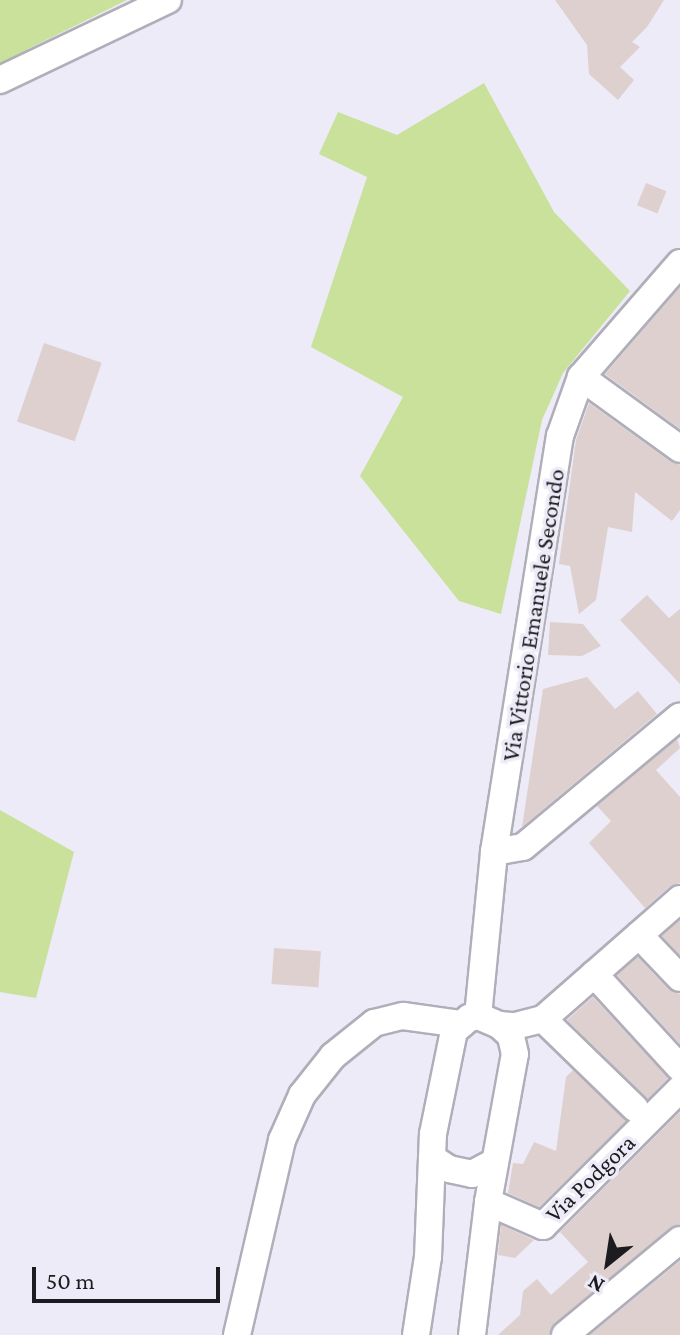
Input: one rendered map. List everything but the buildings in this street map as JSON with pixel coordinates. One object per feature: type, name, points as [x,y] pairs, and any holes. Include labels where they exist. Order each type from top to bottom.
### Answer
[{"type":"street","points":[[0,80],[168,0]]},
{"type":"street","name":"Via Vittorio Emanuele Secondo","points":[[479,1018],[494,852],[560,436],[581,377],[680,263]]},
{"type":"street","points":[[581,377],[680,449]]},
{"type":"street","points":[[494,852],[523,847],[680,716]]},
{"type":"street","points":[[237,1335],[282,1140],[302,1095],[333,1056],[374,1023],[403,1016],[479,1018],[529,1025],[543,1019],[680,899]]},
{"type":"street","points":[[639,935],[680,978]]},
{"type":"street","points":[[594,974],[680,1068]]},
{"type":"street","points":[[416,1335],[428,1257],[433,1134],[449,1042],[479,1018]]},
{"type":"street","points":[[472,1335],[488,1202],[515,1054],[511,1036],[479,1018]]},
{"type":"street","points":[[543,1019],[635,1108]]},
{"type":"street","name":"Via Podgora","points":[[488,1202],[543,1226],[680,1089]]},
{"type":"street","points":[[432,1158],[449,1169],[472,1174],[495,1162]]},
{"type":"street","points":[[565,1335],[680,1240]]},
{"type":"green space","points":[[0,0],[127,0],[28,49],[0,72]]},
{"type":"green space","points":[[484,83],[554,212],[630,291],[563,373],[542,420],[501,614],[459,601],[360,476],[403,397],[311,347],[367,177],[319,154],[338,112],[397,135]]},
{"type":"green space","points":[[0,810],[74,852],[36,998],[0,992]]}]
